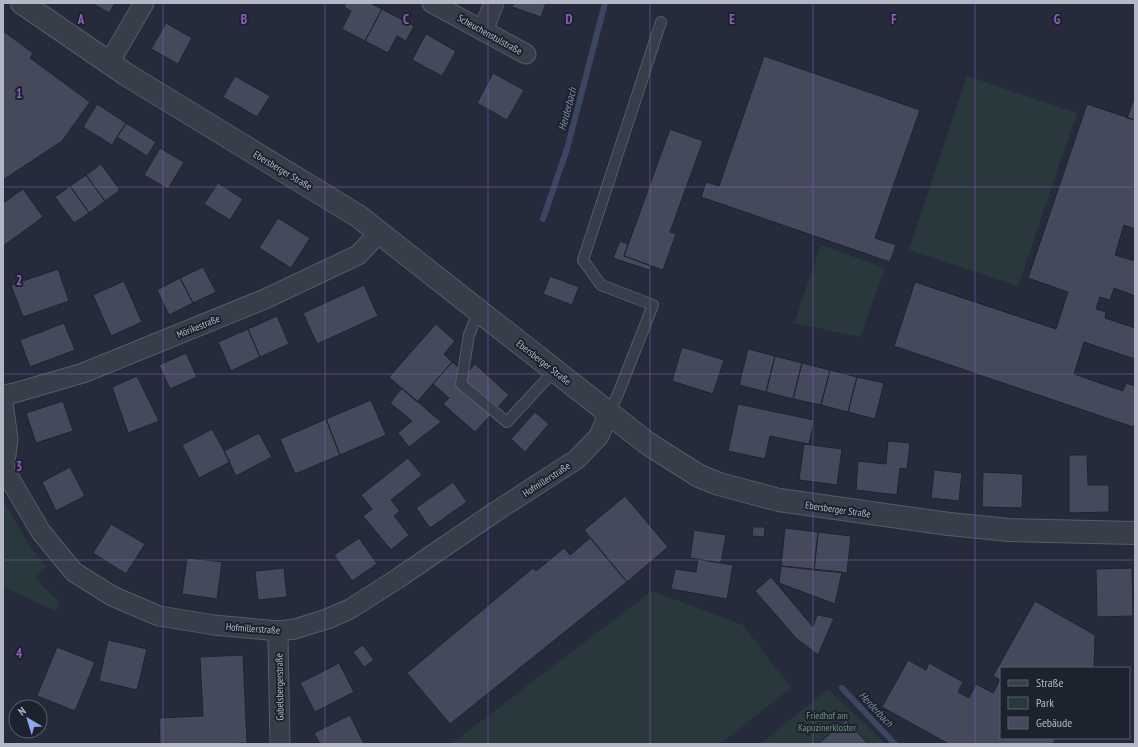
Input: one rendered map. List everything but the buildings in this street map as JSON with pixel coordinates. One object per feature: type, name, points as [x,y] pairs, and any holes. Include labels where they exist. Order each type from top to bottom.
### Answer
[{"type":"street","name":"Ebersberger Straße","points":[[22,3],[127,75],[358,216],[647,442],[698,476],[719,484],[779,500],[949,524],[1009,530],[1135,533]]},
{"type":"street","points":[[109,63],[144,3]]},
{"type":"street","name":"Scheuchenstulstraße","points":[[432,3],[526,54]]},
{"type":"street","points":[[483,31],[494,3]]},
{"type":"street","name":"Mörikestraße","points":[[3,395],[82,373],[265,299],[358,255],[380,232]]},
{"type":"street","name":"Hofmillerstraße","points":[[3,403],[8,439],[4,468],[41,532],[74,572],[112,596],[159,616],[214,625],[279,631],[295,629],[327,619],[350,608],[397,579],[495,512],[577,459],[599,436],[609,412]]},
{"type":"street","name":"Gabelsbergerstraße","points":[[279,631],[280,744]]},
{"type":"lane","points":[[609,412],[618,394],[652,305],[601,285],[583,260],[661,22]]},
{"type":"lane","points":[[479,310],[469,335],[461,384],[506,422],[555,370]]},
{"type":"green space","points":[[967,76],[1077,113],[1018,286],[909,250]]},
{"type":"green space","points":[[821,245],[885,268],[860,337],[794,323]]},
{"type":"green space","points":[[3,501],[27,542],[46,567],[35,578],[60,603],[56,611],[3,587]]},
{"type":"green space","points":[[652,591],[743,625],[791,688],[720,744],[451,744]]},
{"type":"green space","name":"Friedhof am Kapuzinerkloster","points":[[828,689],[886,744],[760,744]]},
{"type":"waterway","name":"Herderbach","points":[[543,219],[567,149],[605,3]]},
{"type":"waterway","name":"Herderbach","points":[[842,688],[895,744]]}]
